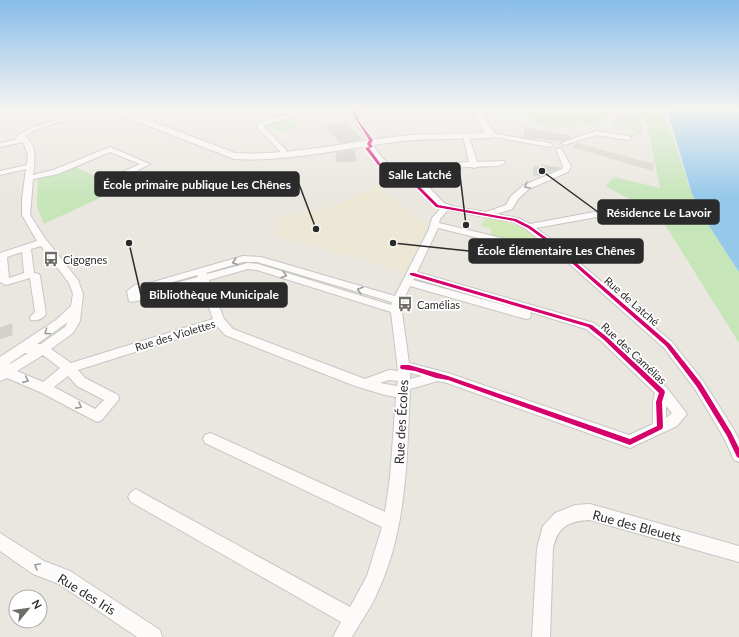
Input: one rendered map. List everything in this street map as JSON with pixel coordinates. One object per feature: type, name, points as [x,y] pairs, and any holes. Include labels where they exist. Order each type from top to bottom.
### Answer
[{"type":"street","points":[[190,139],[234,156],[250,158],[322,151],[370,142],[401,139]]},
{"type":"street","points":[[272,139],[284,151],[284,154]]},
{"type":"street","name":"Rue de Latché","points":[[370,139],[371,147],[379,160],[394,171],[419,182],[438,202],[446,207],[515,220],[529,227],[558,249],[668,345],[700,385],[729,434],[739,455]]},
{"type":"street","points":[[467,139],[474,166]]},
{"type":"street","points":[[513,139],[561,146],[581,139]]},
{"type":"street","points":[[0,145],[22,141],[32,155],[25,209],[26,215],[43,242],[74,282],[78,294],[74,321],[69,330],[44,349],[2,366]]},
{"type":"street","points":[[485,214],[504,210],[510,207],[513,199],[521,190],[538,180],[565,170],[567,166],[561,146]]},
{"type":"street","points":[[29,178],[55,172],[110,149],[146,164],[112,180]]},
{"type":"street","points":[[394,171],[408,167],[474,166],[501,163]]},
{"type":"street","points":[[0,173],[31,166]]},
{"type":"street","points":[[202,275],[140,287],[132,291],[134,298],[202,275],[243,259],[258,259],[318,282],[370,293],[397,305],[435,225],[436,218],[446,207]]},
{"type":"street","points":[[510,207],[529,227],[594,215]]},
{"type":"street","points":[[435,225],[535,249],[549,251],[558,249]]},
{"type":"street","points":[[35,317],[41,314],[35,276],[29,275],[6,282],[4,280],[1,256],[26,249],[43,242]]},
{"type":"street","points":[[26,249],[29,275]]},
{"type":"street","points":[[202,275],[219,320]]},
{"type":"street","name":"Rue des Camélias","points":[[403,380],[413,384],[436,376],[448,378],[630,442],[672,422],[680,414],[662,392],[605,338],[410,278]]},
{"type":"street","name":"Rue des Écoles","points":[[342,637],[376,578],[386,548],[397,498],[403,380],[397,305]]},
{"type":"street","points":[[2,366],[23,348],[60,323],[76,307]]},
{"type":"street","name":"Rue des Violettes","points":[[44,388],[69,368],[219,320],[229,332],[359,382],[367,383],[384,390],[403,380]]},
{"type":"street","points":[[2,366],[97,416],[113,399],[82,382],[69,368],[44,349],[23,348]]},
{"type":"street","name":"Rue des Camélias","points":[[660,427],[659,402],[662,392]]},
{"type":"street","points":[[210,439],[392,523]]},
{"type":"street","points":[[136,497],[352,618]]},
{"type":"street","name":"Rue des Bleuets","points":[[541,637],[545,548],[549,532],[561,519],[575,513],[590,512],[739,554]]},
{"type":"street","name":"Rue des Iris","points":[[0,541],[39,568],[64,577],[153,637]]},
{"type":"shaded area","points":[[577,143],[654,164],[653,171],[572,147]]},
{"type":"shaded area","points":[[376,184],[410,213],[408,216],[414,216],[414,221],[429,222],[405,272],[274,235],[281,215],[327,208],[341,203]]},
{"type":"green space","points":[[650,139],[673,139],[692,194],[709,226],[739,272],[739,343],[659,215],[605,186],[614,177],[660,188]]},
{"type":"green space","points":[[72,165],[119,189],[44,224],[37,207],[38,177]]},
{"type":"green space","points":[[485,218],[508,223],[521,228],[541,240],[542,243],[532,245],[490,235],[492,229],[481,226]]},
{"type":"water","points":[[676,139],[739,139],[739,272],[709,226],[692,194]]},
{"type":"building","points":[[337,139],[361,139],[362,140],[341,143]]},
{"type":"building","points":[[541,139],[568,139],[563,141]]},
{"type":"building","points":[[354,150],[356,161],[337,162],[336,153]]},
{"type":"building","points":[[541,165],[560,168],[539,176],[533,175],[534,166],[541,167]]},
{"type":"building","points":[[12,324],[12,335],[0,339],[0,328]]},
{"type":"cycle path","points":[[370,139],[369,144],[371,147],[367,148],[379,164],[395,175],[414,183],[437,206],[515,220],[529,227],[550,242],[668,345],[699,385],[729,434],[739,455]]},
{"type":"cycle path","points":[[403,367],[448,378],[630,442],[660,427],[659,402],[662,392],[605,338],[590,326],[412,274]]},
{"type":"place","name":"Résidence Le Lavoir","points":[[542,171]]},
{"type":"place","name":"Salle Latché","points":[[466,225]]},
{"type":"place","name":"École primaire publique Les Chênes","points":[[316,229]]},
{"type":"place","name":"Bibliothèque Municipale","points":[[129,243]]},
{"type":"place","name":"École Élémentaire Les Chênes","points":[[393,243]]},
{"type":"place","name":"Cigognes","points":[[51,259]]},
{"type":"place","name":"Camélias","points":[[405,304]]}]
